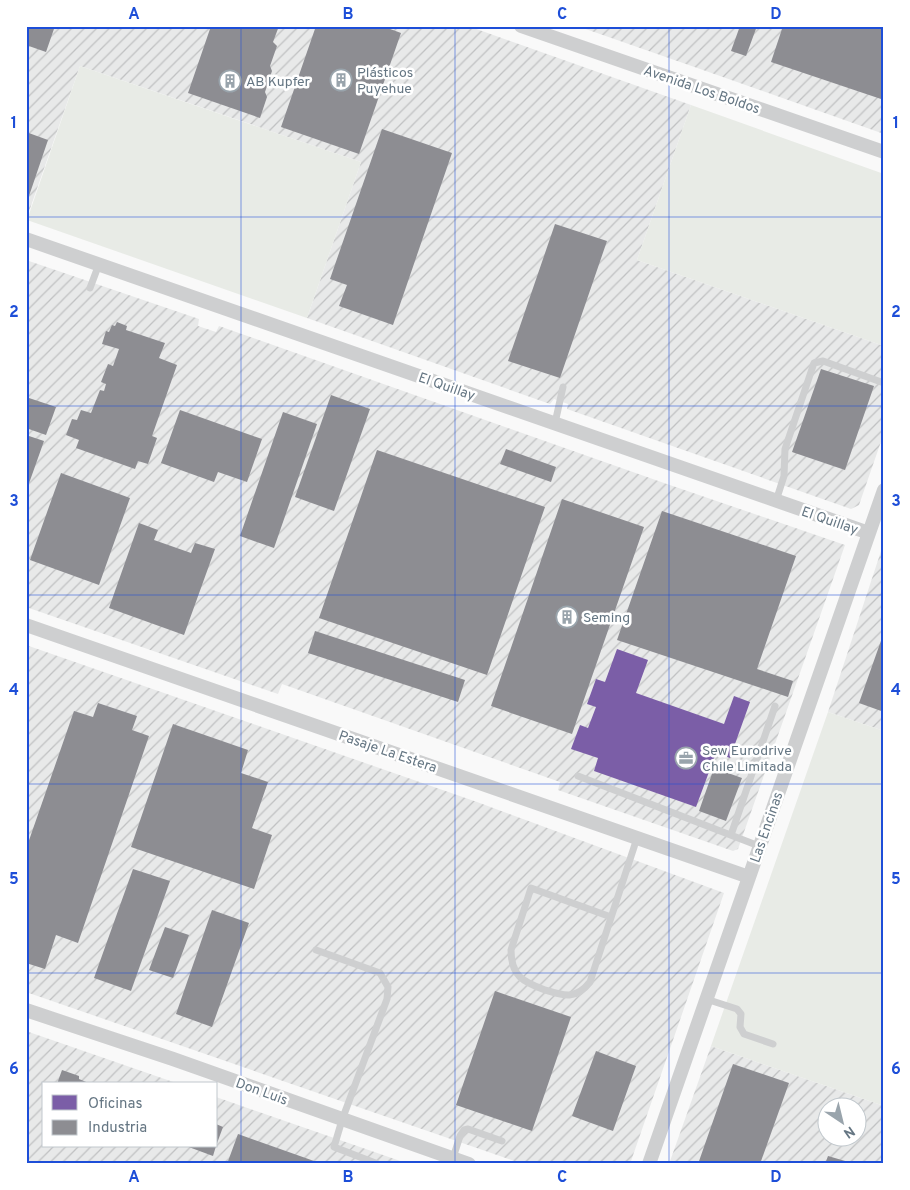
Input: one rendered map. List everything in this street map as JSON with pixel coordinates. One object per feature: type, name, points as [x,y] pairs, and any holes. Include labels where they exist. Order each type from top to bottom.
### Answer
[{"type":"street","name":"Avenida Los Boldos","points":[[521,26],[884,152]]},
{"type":"street","name":"El Quillay","points":[[26,239],[869,533]]},
{"type":"street","name":"Las Encinas","points":[[649,1164],[884,490]]},
{"type":"street","name":"Pasaje La Estera","points":[[26,625],[749,877]]},
{"type":"street","name":"Don Luis","points":[[26,1010],[173,1059],[469,1164]]},
{"type":"lane","points":[[90,288],[100,264]]},
{"type":"lane","points":[[776,501],[784,476],[785,449],[814,363],[823,361],[884,383]]},
{"type":"lane","points":[[555,423],[563,387]]},
{"type":"lane","points":[[731,835],[775,706]]},
{"type":"lane","points":[[578,776],[759,846]]},
{"type":"lane","points":[[611,917],[531,888],[512,950],[511,958],[516,972],[528,984],[564,996],[570,996],[582,991],[590,982],[637,838]]},
{"type":"lane","points":[[316,950],[380,973],[388,987],[387,998],[342,1120],[334,1148],[378,1164]]},
{"type":"lane","points":[[706,999],[737,1009],[741,1014],[740,1027],[744,1034],[773,1044]]},
{"type":"lane","points":[[454,1158],[460,1136],[464,1130],[502,1141]]},
{"type":"shaded area","points":[[26,26],[468,26],[691,105],[637,260],[884,346],[884,433],[859,505],[851,509],[567,409],[568,404],[554,399],[550,404],[307,318],[361,162],[174,98],[80,66],[26,220]]},
{"type":"shaded area","points":[[577,26],[884,26],[884,134],[703,70]]},
{"type":"shaded area","points":[[80,66],[361,162],[307,318],[27,220]]},
{"type":"shaded area","points":[[691,105],[884,174],[884,346],[637,260]]},
{"type":"shaded area","points":[[26,260],[199,319],[198,326],[216,332],[219,326],[845,545],[738,849],[733,851],[558,790],[560,782],[282,684],[278,694],[26,607]]},
{"type":"shaded area","points":[[884,542],[884,731],[828,712]]},
{"type":"shaded area","points":[[26,645],[477,802],[724,893],[630,1164],[523,1164],[26,992]]},
{"type":"shaded area","points":[[828,712],[884,731],[884,1106],[868,1100],[868,1098],[861,1098],[711,1046]]},
{"type":"shaded area","points":[[26,1031],[173,1082],[42,1082],[42,1148],[218,1148],[218,1098],[409,1164],[26,1164]]},
{"type":"shaded area","points":[[711,1046],[861,1098],[818,1098],[818,1148],[868,1148],[868,1100],[884,1106],[884,1164],[669,1164]]},
{"type":"building: Oficinas","points":[[617,649],[648,660],[636,693],[724,724],[734,696],[750,702],[730,758],[716,753],[696,807],[594,771],[598,758],[571,749],[580,725],[588,728],[596,707],[587,704],[596,679],[605,682]]},
{"type":"building: Industria","points":[[26,26],[55,26],[46,52],[26,45]]},
{"type":"building: Industria","name":"AB Kupfer","points":[[211,26],[279,26],[273,42],[277,46],[270,66],[272,71],[265,92],[267,97],[260,118],[188,93]]},
{"type":"building: Industria","name":"Plásticos Puyehue","points":[[316,26],[382,26],[401,33],[359,154],[281,127]]},
{"type":"building: Industria","points":[[740,26],[757,26],[746,56],[731,51]]},
{"type":"building: Industria","points":[[783,26],[884,26],[884,100],[771,62]]},
{"type":"building: Industria","points":[[382,129],[452,153],[393,325],[339,306],[347,285],[330,279]]},
{"type":"building: Industria","points":[[26,132],[48,140],[29,196],[26,195]]},
{"type":"building: Industria","points":[[555,224],[607,241],[560,378],[508,361]]},
{"type":"building: Industria","points":[[117,322],[127,326],[126,330],[165,343],[159,358],[177,365],[152,436],[157,438],[148,464],[138,461],[135,469],[76,448],[79,440],[66,435],[72,419],[77,420],[81,410],[91,413],[100,390],[104,391],[106,384],[101,382],[108,364],[113,366],[119,349],[102,344],[106,331],[109,332],[112,325],[115,326]]},
{"type":"building: Industria","points":[[821,369],[874,386],[845,470],[792,452]]},
{"type":"building: Industria","points":[[331,395],[370,409],[334,511],[295,497]]},
{"type":"building: Industria","points":[[26,397],[56,407],[46,435],[26,428]]},
{"type":"building: Industria","points":[[180,410],[262,439],[247,482],[218,472],[214,482],[161,463]]},
{"type":"building: Industria","points":[[283,412],[317,424],[274,548],[240,536]]},
{"type":"building: Industria","points":[[26,435],[44,441],[27,489],[26,489]]},
{"type":"building: Industria","points":[[506,449],[556,467],[551,482],[500,464]]},
{"type":"building: Industria","points":[[377,450],[545,507],[487,675],[319,618]]},
{"type":"building: Industria","points":[[61,473],[130,498],[99,585],[30,560]]},
{"type":"building: Industria","name":"Seming","points":[[562,499],[644,527],[572,734],[491,706]]},
{"type":"building: Industria","points":[[662,511],[796,556],[757,669],[793,681],[788,697],[617,640]]},
{"type":"building: Industria","points":[[139,523],[158,530],[154,540],[191,553],[195,543],[215,549],[184,635],[109,608]]},
{"type":"building: Industria","points":[[315,631],[465,680],[458,702],[308,653]]},
{"type":"building: Industria","points":[[884,635],[884,712],[859,703]]},
{"type":"building: Industria","points":[[98,703],[137,716],[132,730],[149,736],[78,943],[56,935],[45,969],[26,963],[26,849],[74,711],[93,717]]},
{"type":"building: Industria","points":[[173,724],[248,750],[241,773],[268,782],[252,828],[272,835],[254,889],[131,847]]},
{"type":"building: Industria","points":[[714,768],[742,778],[726,821],[699,811]]},
{"type":"building: Industria","points":[[133,869],[170,881],[131,991],[94,978]]},
{"type":"building: Industria","points":[[212,910],[249,923],[212,1027],[176,1014]]},
{"type":"building: Industria","points":[[165,927],[189,935],[173,978],[149,970]]},
{"type":"building: Industria","points":[[495,991],[571,1017],[532,1131],[456,1105]]},
{"type":"building: Industria","points":[[596,1051],[636,1066],[613,1131],[572,1116]]},
{"type":"building: Industria","points":[[733,1064],[789,1083],[760,1164],[698,1164]]},
{"type":"building: Industria","points":[[62,1070],[79,1076],[79,1079],[86,1082],[58,1082]]},
{"type":"building: Industria","points":[[218,1125],[223,1127],[218,1141]]},
{"type":"building: Industria","points":[[238,1134],[314,1161],[313,1164],[227,1164]]},
{"type":"building: Industria","points":[[191,1148],[215,1148],[213,1156]]},
{"type":"building: Industria","points":[[828,1156],[852,1163],[852,1164],[825,1164]]},
{"type":"place","name":"Plásticos Puyehue","points":[[341,80]]},
{"type":"place","name":"AB Kupfer","points":[[230,81]]},
{"type":"place","name":"Seming","points":[[567,617]]},
{"type":"place","name":"Sew Eurodrive Chile Limitada","points":[[686,758]]}]
